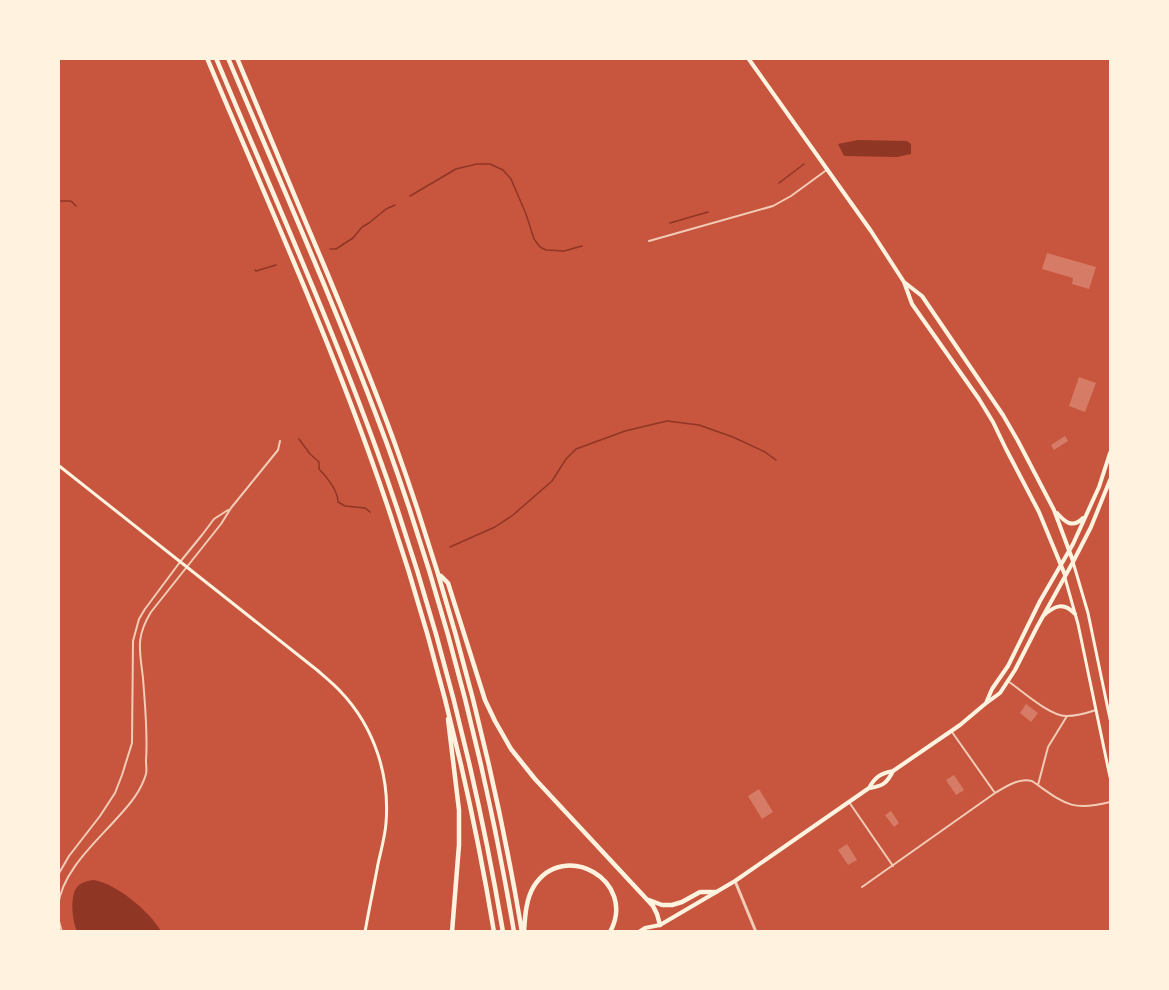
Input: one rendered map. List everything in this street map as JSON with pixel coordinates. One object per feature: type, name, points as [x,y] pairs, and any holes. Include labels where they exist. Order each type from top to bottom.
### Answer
[{"type":"highway","points":[[207,58],[329,350],[361,432],[410,576],[446,699],[473,818],[494,932]]},
{"type":"highway","points":[[216,58],[341,357],[399,516],[433,624],[460,724],[481,817],[502,932]]},
{"type":"highway","points":[[228,58],[351,353],[408,503],[445,621],[472,721],[514,932]]},
{"type":"highway","points":[[237,58],[355,340],[405,471],[439,574],[487,749],[523,932]]},
{"type":"highway","points":[[439,574],[448,583],[485,700],[511,749],[535,779],[646,899],[656,911],[660,925]]},
{"type":"highway","points":[[446,699],[459,810],[459,854],[452,932]]},
{"type":"highway","points":[[523,932],[528,902],[536,884],[550,871],[559,867],[572,866],[590,870],[609,885],[616,904],[616,915],[610,932]]},
{"type":"highway","points":[[646,899],[662,905],[672,905],[700,892],[716,892]]},
{"type":"main road","points":[[748,58],[871,231],[904,282],[912,304],[979,399],[1039,512],[1065,576],[1110,777]]},
{"type":"main road","points":[[904,282],[921,296],[988,394],[1018,441],[1054,510],[1088,613],[1110,719]]},
{"type":"main road","points":[[979,399],[988,394]]},
{"type":"main road","points":[[985,704],[1008,666],[1060,563],[1069,551],[1099,487],[1110,453]]},
{"type":"main road","points":[[58,465],[334,685],[355,709],[375,747],[384,778],[386,808],[384,835],[364,932]]},
{"type":"main road","points":[[869,788],[884,784],[893,771],[951,731],[1000,693],[1023,656],[1073,562],[1091,527],[1110,480]]},
{"type":"main road","points":[[1054,510],[1071,524],[1080,521],[1087,513]]},
{"type":"main road","points":[[1041,619],[1049,611],[1059,606],[1068,608],[1075,614]]},
{"type":"main road","points":[[639,932],[645,928],[660,925],[735,881],[869,788],[874,779],[883,772],[893,771]]},
{"type":"main road","points":[[655,932],[660,925]]},
{"type":"street","points":[[649,241],[773,206],[828,169]]},
{"type":"street","points":[[58,906],[69,874],[135,798],[146,774],[148,741],[139,653],[145,622],[278,450],[280,441]]},
{"type":"street","points":[[58,875],[69,855],[115,793],[122,775],[132,743],[134,676],[132,651],[135,632],[143,613],[214,519],[231,508]]},
{"type":"street","points":[[1008,681],[1048,710],[1061,716],[1096,711]]},
{"type":"street","points":[[1038,785],[1048,747],[1067,716]]},
{"type":"street","points":[[951,731],[995,793]]},
{"type":"street","points":[[862,887],[995,793],[1019,780],[1032,781],[1070,805],[1096,806],[1110,802]]},
{"type":"street","points":[[849,802],[893,866]]},
{"type":"street","points":[[735,881],[756,932]]},
{"type":"street","points":[[58,918],[62,932]]},
{"type":"shaded area","points":[[858,140],[907,141],[911,144],[911,154],[897,157],[844,156],[838,144]]},
{"type":"shaded area","points":[[93,880],[112,886],[131,899],[149,915],[161,931],[77,931],[73,914],[74,894],[79,885]]},
{"type":"building","points":[[1047,253],[1096,267],[1089,289],[1072,284],[1073,278],[1042,269]]},
{"type":"building","points":[[1079,377],[1096,383],[1085,412],[1069,406]]},
{"type":"building","points":[[1065,436],[1068,441],[1054,450],[1051,445]]},
{"type":"building","points":[[1026,704],[1038,713],[1031,722],[1020,713]]},
{"type":"building","points":[[954,775],[964,790],[956,795],[946,780]]},
{"type":"building","points":[[759,789],[773,812],[762,819],[748,796]]},
{"type":"building","points":[[891,811],[899,823],[894,827],[885,815]]},
{"type":"building","points":[[847,844],[857,860],[848,865],[838,850]]},
{"type":"waterway","points":[[410,196],[456,169],[477,164],[490,164],[503,170],[511,179],[534,239],[540,247],[546,250],[564,251],[582,246]]},
{"type":"waterway","points":[[779,183],[804,164]]},
{"type":"waterway","points":[[58,201],[71,201],[76,206]]},
{"type":"waterway","points":[[330,249],[336,249],[353,238],[362,227],[395,205]]},
{"type":"waterway","points":[[670,223],[708,212]]},
{"type":"waterway","points":[[255,270],[276,265]]},
{"type":"waterway","points":[[450,547],[495,527],[513,515],[552,481],[566,459],[576,449],[625,431],[667,421],[699,425],[733,437],[765,452],[776,460]]},
{"type":"waterway","points":[[299,439],[319,462],[319,469],[329,480],[338,502],[345,506],[365,508],[370,512]]}]
